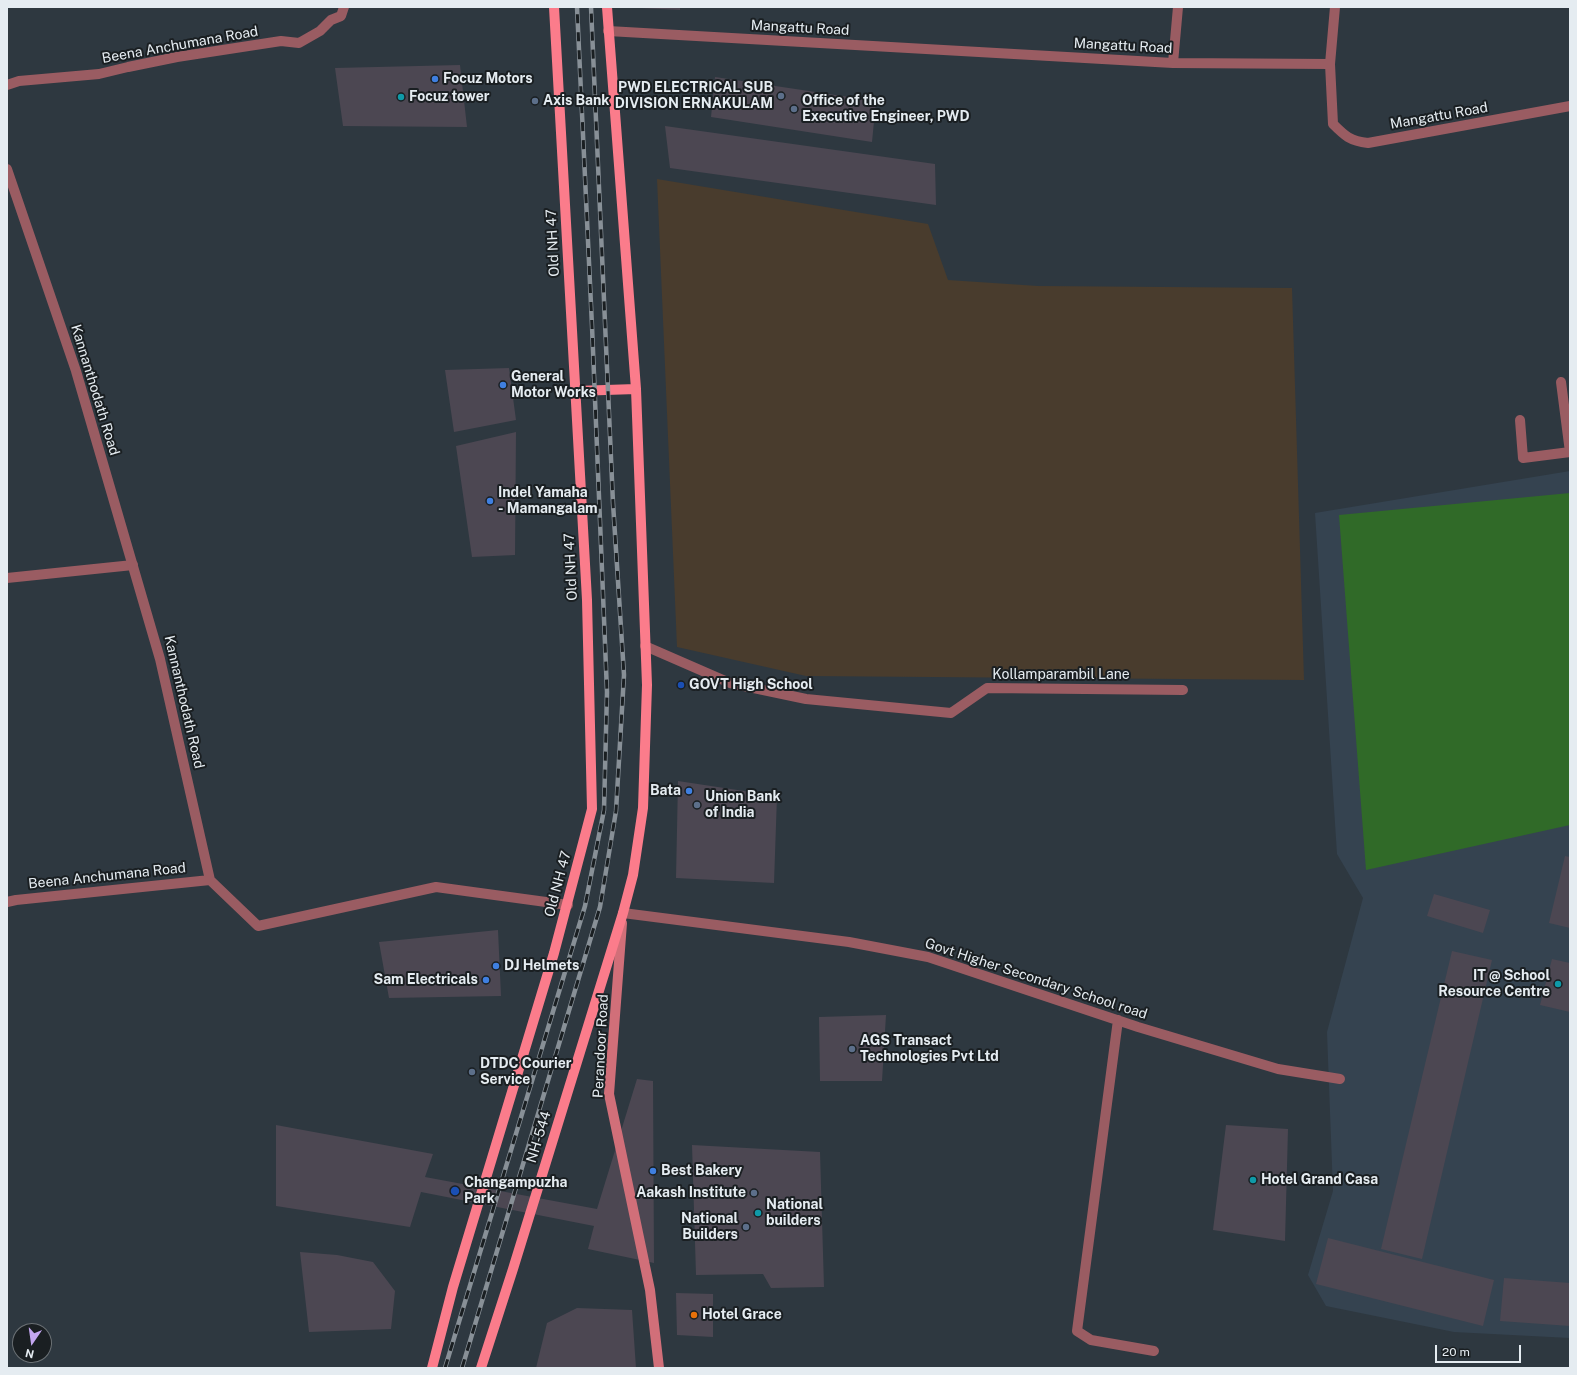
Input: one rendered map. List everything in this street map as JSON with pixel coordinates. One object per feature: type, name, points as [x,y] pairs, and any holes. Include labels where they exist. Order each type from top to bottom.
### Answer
[{"type":"main road","name":"Old NH 47","points":[[432,1368],[453,1287],[568,905],[592,809],[587,600],[554,7]]},
{"type":"main road","points":[[607,7],[636,389],[645,646],[648,685],[642,808],[633,875],[622,913]]},
{"type":"main road","points":[[575,391],[636,389]]},
{"type":"main road","name":"NH-544","points":[[481,1368],[622,913]]},
{"type":"main road","name":"Perandoor Road","points":[[622,913],[610,1094],[650,1290],[659,1368]]},
{"type":"street","name":"Beena Anchumana Road","points":[[7,85],[19,81],[99,74],[177,57],[281,41],[299,43],[320,31],[332,20],[341,16],[344,7]]},
{"type":"street","points":[[1173,63],[1178,7]]},
{"type":"street","points":[[1330,64],[1335,7]]},
{"type":"street","name":"Mangattu Road","points":[[608,31],[1173,63],[1330,64],[1333,124],[1344,135],[1356,142],[1368,143],[1570,106]]},
{"type":"street","name":"Kannanthodath Road","points":[[7,169],[76,371],[160,658],[210,880]]},
{"type":"street","points":[[1520,420],[1523,458],[1570,452],[1561,382]]},
{"type":"street","points":[[7,578],[133,565]]},
{"type":"street","name":"Kollamparambil Lane","points":[[645,646],[730,683],[806,699],[951,713],[988,688],[1183,690]]},
{"type":"street","name":"Beena Anchumana Road","points":[[7,902],[210,880]]},
{"type":"street","points":[[210,880],[258,926],[436,886],[568,905]]},
{"type":"street","name":"Govt Higher Secondary School road","points":[[622,913],[849,942],[928,957],[1118,1020],[1278,1069],[1340,1079]]},
{"type":"street","points":[[1118,1020],[1077,1331],[1091,1340],[1154,1351]]},
{"type":"shaded area","points":[[657,179],[928,224],[948,280],[1038,286],[1292,288],[1304,680],[806,676],[677,647]]},
{"type":"shaded area","points":[[1570,471],[1570,1338],[1454,1332],[1326,1306],[1308,1275],[1333,1191],[1327,1032],[1363,898],[1337,854],[1315,513]]},
{"type":"green space","points":[[1570,493],[1570,825],[1366,870],[1339,515]]},
{"type":"building","points":[[680,7],[680,10],[641,8]]},
{"type":"building","name":"Focuz tower","points":[[460,65],[467,127],[343,126],[335,68]]},
{"type":"building","name":"Office of the Executive Engineer, PWD","points":[[715,77],[876,101],[872,142],[711,117]]},
{"type":"building","points":[[665,126],[935,164],[936,205],[670,168]]},
{"type":"building","points":[[509,368],[516,420],[454,432],[445,370]]},
{"type":"building","name":"Indel Yamaha - Mamangalam","points":[[516,432],[515,555],[472,557],[456,446]]},
{"type":"building","points":[[678,781],[777,796],[774,883],[676,878]]},
{"type":"building","points":[[1565,856],[1570,857],[1570,928],[1549,923]]},
{"type":"building","points":[[1434,894],[1490,910],[1483,933],[1427,916]]},
{"type":"building","points":[[498,930],[501,996],[389,998],[379,942]]},
{"type":"building","points":[[1452,951],[1492,960],[1422,1259],[1381,1249]]},
{"type":"building","name":"IT @ School Resource Centre","points":[[1552,959],[1570,963],[1570,1012],[1540,1005]]},
{"type":"building","name":"AGS Transact Technologies Pvt Ltd","points":[[886,1015],[882,1081],[820,1081],[819,1017]]},
{"type":"building","points":[[637,1079],[653,1081],[654,1263],[588,1249],[594,1226],[421,1192],[410,1227],[276,1206],[276,1125],[433,1154],[425,1177],[597,1209]]},
{"type":"building","name":"Hotel Grand Casa","points":[[1226,1125],[1288,1129],[1285,1241],[1213,1230]]},
{"type":"building","name":"National builders","points":[[692,1145],[820,1152],[824,1287],[771,1288],[763,1274],[696,1275]]},
{"type":"building","points":[[1328,1238],[1494,1280],[1483,1326],[1316,1284]]},
{"type":"building","points":[[300,1252],[337,1255],[373,1262],[395,1291],[391,1329],[309,1332]]},
{"type":"building","points":[[1504,1278],[1570,1283],[1570,1326],[1500,1321]]},
{"type":"building","name":"Hotel Grace","points":[[676,1293],[713,1294],[713,1337],[677,1335]]},
{"type":"building","points":[[577,1308],[632,1310],[636,1368],[536,1368],[547,1323]]},
{"type":"railway","points":[[445,1368],[585,906],[604,810],[607,692],[577,7]]},
{"type":"railway","points":[[462,1368],[600,907],[616,811],[624,675],[613,503],[591,7]]},
{"type":"place","name":"Focuz Motors","points":[[435,79]]},
{"type":"place","name":"PWD ELECTRICAL SUB DIVISION ERNAKULAM","points":[[781,96]]},
{"type":"place","name":"Focuz tower","points":[[401,97]]},
{"type":"place","name":"Axis Bank","points":[[535,101]]},
{"type":"place","name":"Office of the Executive Engineer, PWD","points":[[794,109]]},
{"type":"place","name":"General Motor Works","points":[[503,385]]},
{"type":"place","name":"Indel Yamaha - Mamangalam","points":[[490,501]]},
{"type":"place","name":"GOVT High School","points":[[681,685]]},
{"type":"place","name":"Bata","points":[[689,791]]},
{"type":"place","name":"Union Bank of India","points":[[697,805]]},
{"type":"place","name":"DJ Helmets","points":[[496,966]]},
{"type":"place","name":"Sam Electricals","points":[[486,980]]},
{"type":"place","name":"IT @ School Resource Centre","points":[[1558,984]]},
{"type":"place","name":"AGS Transact Technologies Pvt Ltd","points":[[852,1049]]},
{"type":"place","name":"DTDC Courier Service","points":[[472,1072]]},
{"type":"place","name":"Best Bakery","points":[[653,1171]]},
{"type":"place","name":"Hotel Grand Casa","points":[[1253,1180]]},
{"type":"place","name":"Changampuzha Park","points":[[455,1191]]},
{"type":"place","name":"Aakash Institute","points":[[754,1193]]},
{"type":"place","name":"National builders","points":[[758,1213]]},
{"type":"place","name":"National Builders","points":[[746,1227]]},
{"type":"place","name":"Hotel Grace","points":[[694,1315]]}]
